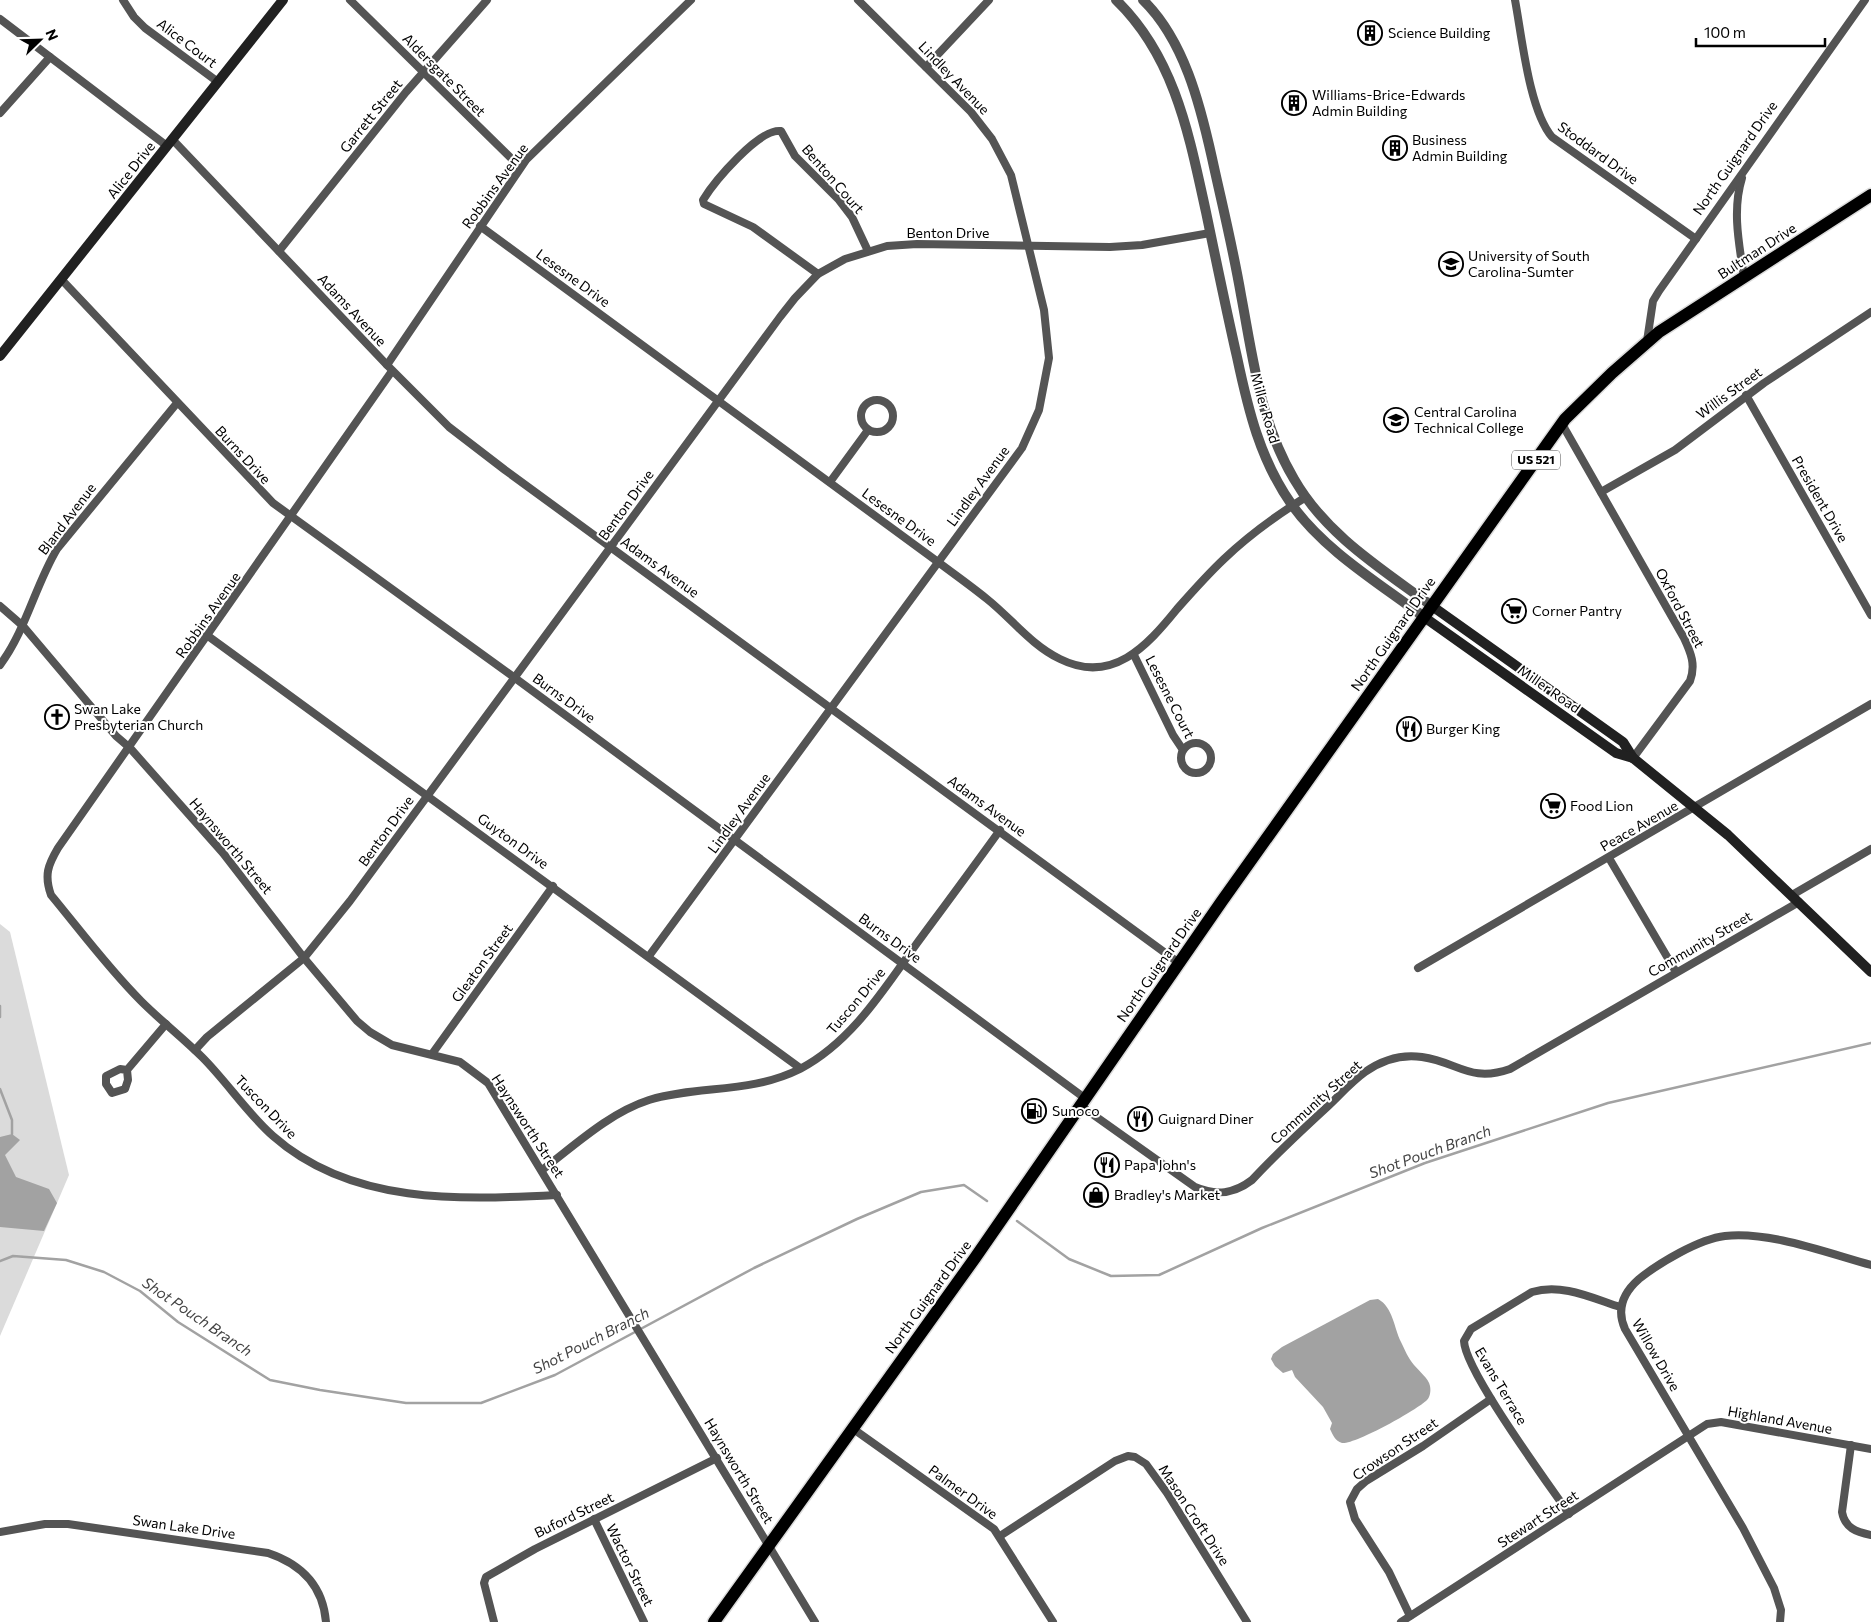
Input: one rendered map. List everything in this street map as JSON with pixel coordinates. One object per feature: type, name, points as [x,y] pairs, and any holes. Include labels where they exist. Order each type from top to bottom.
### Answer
[{"type":"highway","name":"Bultman Drive","points":[[1659,332],[1871,195]]},
{"type":"highway","name":"North Guignard Drive","points":[[714,1622],[1562,424],[1612,373],[1659,332]]},
{"type":"main road","name":"Alice Drive","points":[[2,349],[61,279],[283,0]]},
{"type":"main road","name":"Miller Road","points":[[1428,612],[1616,753],[1633,758],[1696,807],[1796,898],[1871,972]]},
{"type":"street","name":"Alice Court","points":[[123,0],[134,17],[145,28],[218,82]]},
{"type":"street","name":"Aldersgate Street","points":[[350,0],[520,167]]},
{"type":"street","name":"Garrett Street","points":[[279,251],[423,72],[487,0]]},
{"type":"street","name":"Robbins Avenue","points":[[46,874],[47,867],[58,848],[291,516],[520,167],[533,152],[691,0]]},
{"type":"street","name":"Lindley Avenue","points":[[649,956],[1022,448],[1039,410],[1047,377],[1047,330],[1011,175],[992,140],[971,112],[858,0]]},
{"type":"street","points":[[926,67],[988,0]]},
{"type":"street","name":"Miller Road","points":[[1116,0],[1151,42],[1175,90],[1189,136],[1254,429],[1267,462],[1292,505],[1348,561],[1428,612]]},
{"type":"street","name":"Miller Road","points":[[1144,0],[1162,23],[1176,47],[1203,116],[1230,232],[1261,398],[1280,454],[1306,497],[1324,520],[1428,612]]},
{"type":"street","name":"Stoddard Drive","points":[[1515,0],[1531,83],[1539,116],[1545,128],[1552,137],[1696,239]]},
{"type":"street","name":"North Guignard Drive","points":[[1647,341],[1653,302],[1865,0]]},
{"type":"street","name":"Adams Avenue","points":[[0,19],[170,142],[279,251],[389,368],[449,427],[1179,963]]},
{"type":"street","points":[[0,113],[50,57]]},
{"type":"street","name":"Benton Court","points":[[818,274],[753,227],[704,204],[703,200],[711,186],[760,138],[771,132],[781,131],[784,134],[795,156],[839,200],[852,216],[868,251]]},
{"type":"street","points":[[1744,277],[1736,221],[1739,189],[1745,169]]},
{"type":"street","name":"Lesesne Drive","points":[[480,226],[938,562],[987,599],[1040,647],[1062,660],[1085,667],[1102,666],[1120,662],[1134,655],[1155,636],[1201,582],[1225,558],[1292,505],[1306,497]]},
{"type":"street","name":"Benton Drive","points":[[195,1050],[207,1037],[304,958],[350,901],[718,401],[795,298],[818,274],[845,259],[868,251],[901,245],[1142,245],[1210,233]]},
{"type":"street","name":"Burns Drive","points":[[61,279],[259,491],[903,963],[1083,1102]]},
{"type":"street","name":"Willis Street","points":[[1601,492],[1673,451],[1746,396],[1871,312]]},
{"type":"street","name":"President Drive","points":[[1746,396],[1871,615]]},
{"type":"street","points":[[874,400],[886,403],[893,412],[892,424],[883,432],[868,430],[861,418],[864,406],[874,400]]},
{"type":"street","name":"Bland Avenue","points":[[0,666],[23,626],[45,570],[57,549],[177,403]]},
{"type":"street","name":"Oxford Street","points":[[1562,424],[1693,657],[1694,667],[1690,681],[1633,758]]},
{"type":"street","points":[[830,482],[868,430]]},
{"type":"street","name":"Haynsworth Street","points":[[0,606],[23,626],[116,736],[130,748],[224,853],[304,958],[357,1021],[370,1032],[392,1045],[460,1062],[488,1084],[648,1343],[815,1622]]},
{"type":"street","name":"Guyton Drive","points":[[208,636],[429,795],[800,1068]]},
{"type":"street","name":"Lesesne Court","points":[[1134,655],[1173,735],[1183,750]]},
{"type":"street","name":"Peace Avenue","points":[[1418,968],[1871,704]]},
{"type":"street","name":"Tuscon Drive","points":[[542,1170],[610,1119],[637,1104],[680,1093],[714,1091],[761,1083],[800,1068],[825,1054],[844,1038],[903,963],[1000,830]]},
{"type":"street","name":"Community Street","points":[[1083,1102],[1194,1187],[1215,1194],[1231,1192],[1242,1188],[1252,1180],[1354,1082],[1375,1066],[1390,1059],[1410,1056],[1430,1059],[1471,1073],[1485,1075],[1499,1073],[1530,1059],[1676,972],[1871,849]]},
{"type":"street","points":[[1609,858],[1676,972]]},
{"type":"street","name":"Tuscon Drive","points":[[46,874],[51,895],[114,972],[195,1050],[272,1135],[290,1149],[344,1178],[380,1189],[422,1195],[516,1197],[557,1195]]},
{"type":"street","name":"Gleaton Street","points":[[432,1054],[553,886]]},
{"type":"street","points":[[127,1070],[166,1024]]},
{"type":"street","name":"Willow Drive","points":[[1780,1622],[1780,1607],[1774,1588],[1743,1528],[1625,1329],[1621,1320],[1620,1307],[1626,1292],[1643,1276],[1683,1252],[1718,1237],[1764,1238],[1871,1265]]},
{"type":"street","name":"Evans Terrace","points":[[1569,1514],[1492,1399],[1465,1349],[1464,1341],[1471,1329],[1532,1292],[1546,1288],[1572,1292],[1620,1307]]},
{"type":"street","name":"Crowson Street","points":[[1410,1616],[1389,1572],[1355,1519],[1350,1502],[1357,1490],[1366,1481],[1423,1446],[1492,1399]]},
{"type":"street","name":"Highland Avenue","points":[[1688,1436],[1707,1424],[1721,1422],[1871,1449]]},
{"type":"street","name":"Palmer Drive","points":[[852,1428],[994,1529],[1053,1622]]},
{"type":"street","name":"Stewart Street","points":[[1401,1622],[1688,1436]]},
{"type":"street","points":[[1851,1445],[1842,1512],[1846,1524],[1852,1529],[1871,1535]]},
{"type":"street","name":"Mason Croft Drive","points":[[1000,1536],[1116,1461],[1123,1457],[1135,1457],[1146,1464],[1167,1493],[1247,1622]]},
{"type":"street","name":"Buford Street","points":[[494,1622],[484,1583],[486,1577],[535,1549],[717,1458]]},
{"type":"street","name":"Wactor Street","points":[[594,1519],[644,1622]]},
{"type":"street","name":"Swan Lake Drive","points":[[0,1532],[45,1524],[68,1524],[268,1553],[283,1558],[303,1571],[320,1596],[326,1622]]},
{"type":"shaded area","points":[[0,924],[10,932],[69,1175],[0,1336]]},
{"type":"shaded area","points":[[12,1134],[20,1140],[5,1155],[16,1177],[49,1189],[57,1203],[44,1231],[0,1227],[0,1137]]},
{"type":"shaded area","points":[[1378,1299],[1390,1312],[1410,1360],[1428,1381],[1430,1394],[1421,1405],[1399,1419],[1359,1439],[1342,1443],[1332,1433],[1330,1429],[1332,1423],[1323,1407],[1295,1377],[1292,1370],[1283,1373],[1275,1366],[1271,1359],[1273,1354],[1282,1347],[1370,1300]]},
{"type":"waterway","points":[[0,1006],[0,1017]]},
{"type":"waterway","name":"Shot Pouch Branch","points":[[1017,1221],[1069,1259],[1111,1276],[1159,1275],[1262,1228],[1425,1163],[1608,1103],[1871,1043]]},
{"type":"waterway","points":[[0,1089],[12,1120],[12,1134]]},
{"type":"waterway","name":"Shot Pouch Branch","points":[[0,1261],[13,1256],[66,1260],[104,1272],[140,1291],[178,1322],[270,1380],[320,1390],[406,1403],[481,1403],[555,1375],[754,1268],[857,1219],[921,1192],[964,1185],[987,1201]]},
{"type":"place","name":"Science Building","points":[[1370,33]]},
{"type":"place","name":"Williams-Brice-Edwards Admin Building","points":[[1294,103]]},
{"type":"place","name":"Business Admin Building","points":[[1395,148]]},
{"type":"place","name":"University of South Carolina-Sumter","points":[[1451,264]]},
{"type":"place","name":"Central Carolina Technical College","points":[[1396,420]]},
{"type":"place","name":"Corner Pantry","points":[[1514,611]]},
{"type":"place","name":"Swan Lake Presbyterian Church","points":[[57,717]]},
{"type":"place","name":"Burger King","points":[[1409,729]]},
{"type":"place","name":"Food Lion","points":[[1553,806]]},
{"type":"place","name":"Sunoco","points":[[1034,1111]]},
{"type":"place","name":"Guignard Diner","points":[[1140,1119]]},
{"type":"place","name":"Papa John's","points":[[1107,1165]]},
{"type":"place","name":"Bradley's Market","points":[[1096,1195]]}]
